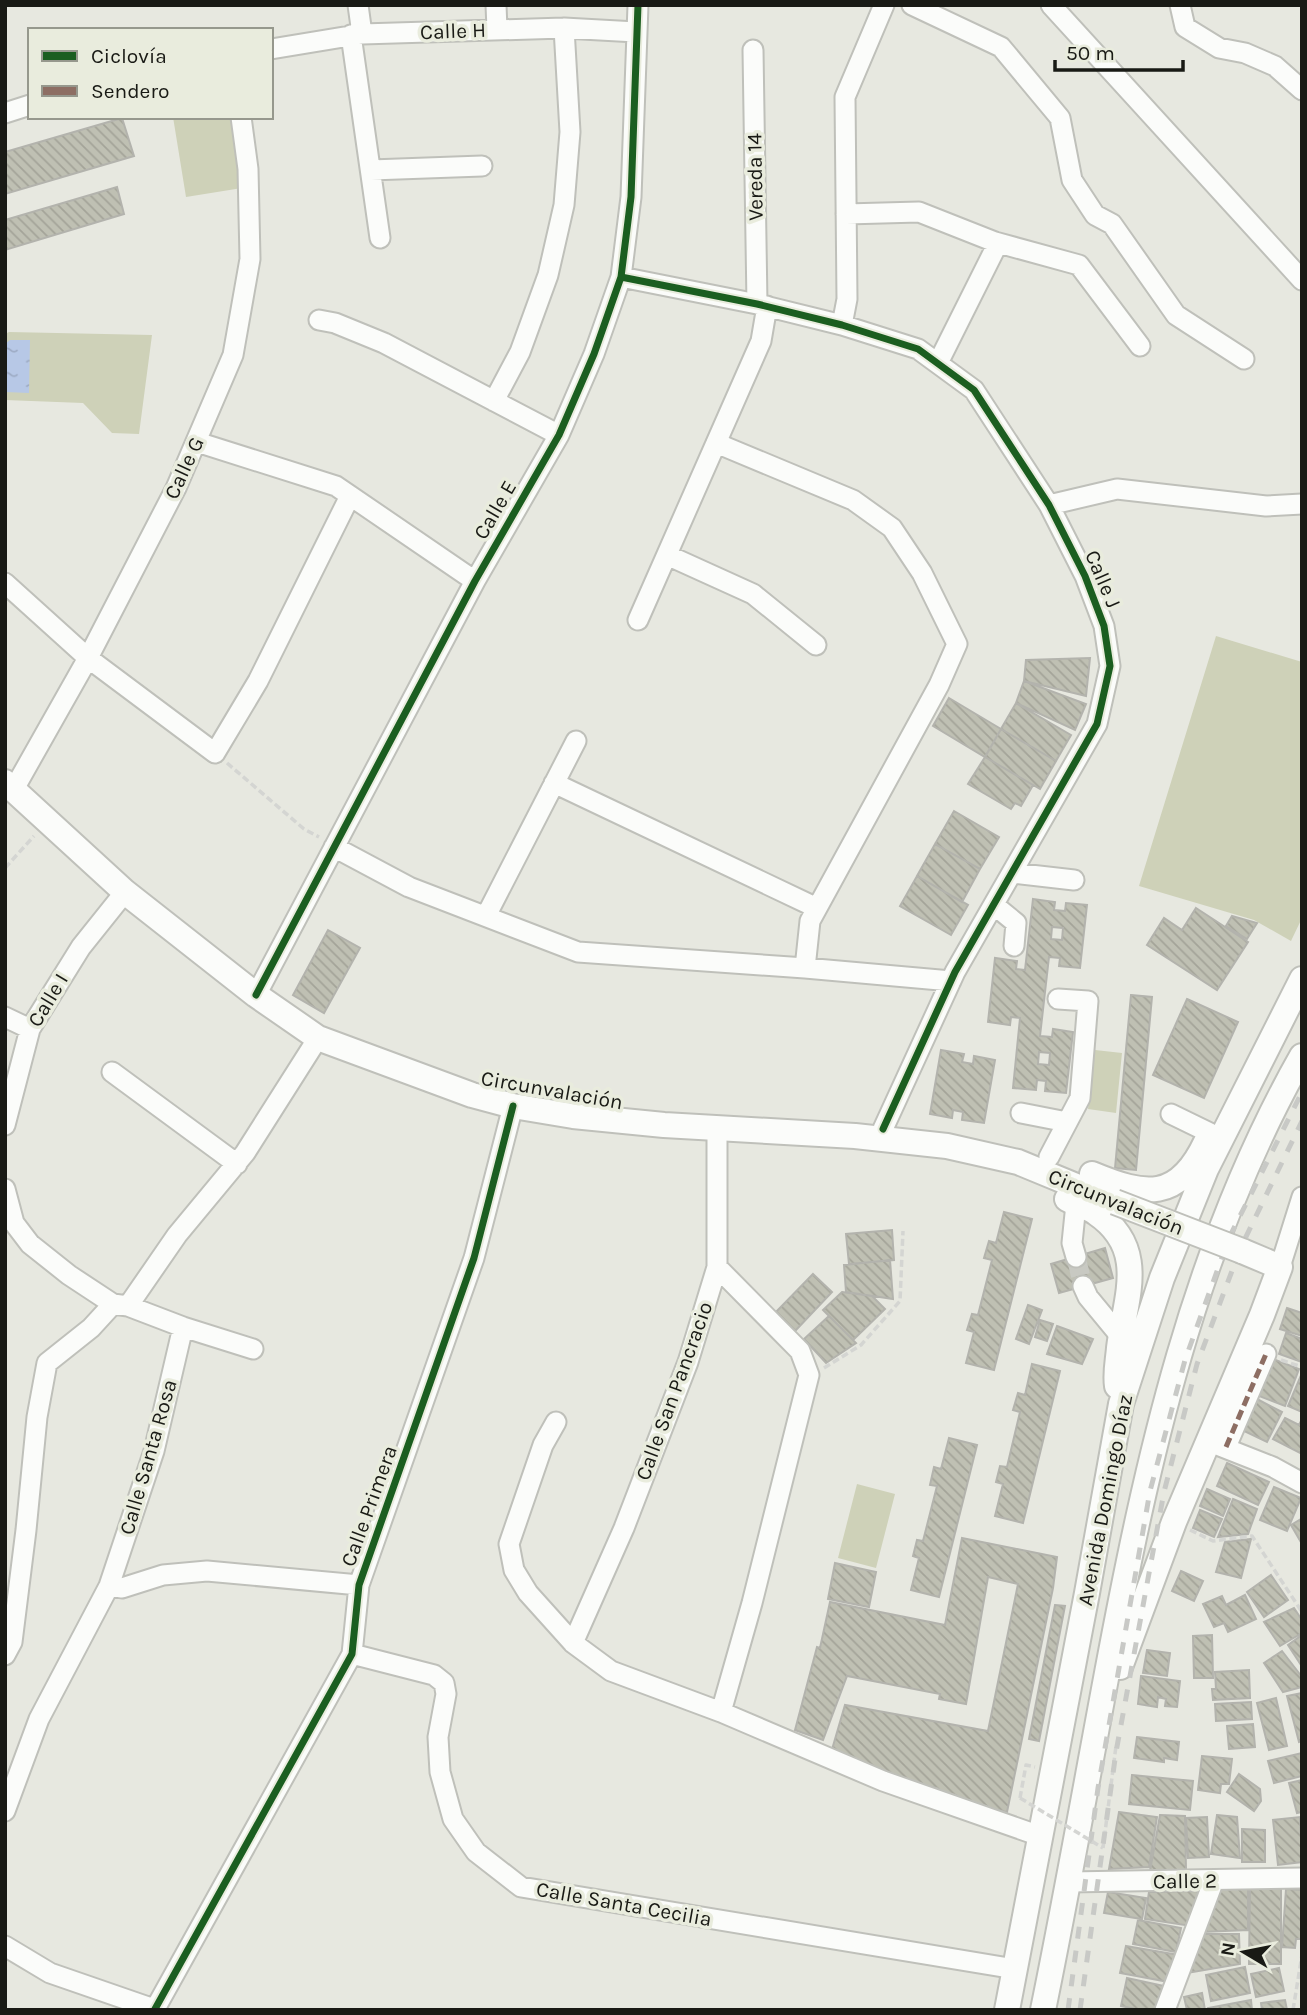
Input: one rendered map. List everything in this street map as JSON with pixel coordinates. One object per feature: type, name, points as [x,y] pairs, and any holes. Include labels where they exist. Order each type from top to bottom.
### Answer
[{"type":"main road","name":"Circunvalación","points":[[10,786],[125,892],[256,995],[318,1038],[472,1095],[573,1116],[901,1141],[992,1155],[1018,1162],[1280,1267]]},
{"type":"main road","name":"Avenida Domingo Díaz","points":[[1007,2010],[1121,1404],[1162,1278],[1206,1169],[1302,979]]},
{"type":"main road","name":"Avenida Domingo Díaz","points":[[1043,2010],[1135,1528],[1180,1350],[1199,1290],[1240,1181],[1302,1056]]},
{"type":"main road","points":[[791,1132],[913,1128],[960,1133],[1022,1146],[1119,1185],[1142,1191],[1158,1190],[1169,1186],[1191,1166],[1222,1106],[1253,1073]]},
{"type":"main road","points":[[791,1132],[854,1150],[924,1155],[980,1167],[1048,1189],[1094,1211],[1115,1230],[1128,1257],[1130,1291],[1116,1378],[1121,1404]]},
{"type":"main road","points":[[1097,1730],[1174,1522],[1217,1444],[1280,1267]]},
{"type":"street","points":[[358,5],[357,34],[380,238]]},
{"type":"street","points":[[496,5],[497,29]]},
{"type":"street","name":"Calle E","points":[[256,995],[475,581],[559,435],[594,354],[621,277],[631,197],[638,5]]},
{"type":"street","points":[[842,324],[847,299],[845,97],[884,5]]},
{"type":"street","points":[[912,5],[1001,47],[1060,118],[1072,180],[1096,215],[1112,223],[1176,315],[1244,359]]},
{"type":"street","points":[[1051,5],[1302,280]]},
{"type":"street","points":[[1180,5],[1185,27],[1219,48],[1245,53],[1275,66],[1302,90]]},
{"type":"street","points":[[494,401],[525,340],[548,275],[564,205],[570,132],[564,28]]},
{"type":"street","name":"Calle H","points":[[273,49],[357,34],[564,28],[636,32]]},
{"type":"street","name":"Vereda 14","points":[[638,620],[761,341],[753,50]]},
{"type":"street","points":[[5,113],[28,106]]},
{"type":"street","name":"Calle G","points":[[10,786],[88,658],[197,442],[233,355],[250,259],[248,169],[241,119]]},
{"type":"street","points":[[371,170],[482,166]]},
{"type":"street","points":[[846,214],[919,212],[998,243],[1079,265],[1140,346]]},
{"type":"street","points":[[938,363],[998,243]]},
{"type":"street","name":"Calle J","points":[[621,277],[842,324],[918,349],[938,363],[974,390],[1049,505],[1085,576],[1104,626],[1110,666],[1097,724],[1090,740],[951,981],[883,1129]]},
{"type":"street","points":[[318,320],[335,323],[384,343],[559,435]]},
{"type":"street","points":[[197,442],[336,486],[475,581]]},
{"type":"street","points":[[716,443],[853,500],[892,528],[922,573],[957,644],[939,685],[810,921],[805,968]]},
{"type":"street","points":[[1049,505],[1117,489],[1266,506],[1302,504]]},
{"type":"street","points":[[5,583],[88,658],[215,753],[258,681],[350,496]]},
{"type":"street","points":[[667,555],[753,594],[816,645]]},
{"type":"street","points":[[486,916],[576,740]]},
{"type":"street","points":[[554,783],[817,908]]},
{"type":"street","points":[[334,847],[409,887],[578,952],[951,981]]},
{"type":"street","points":[[1013,873],[1074,880]]},
{"type":"street","name":"Calle I","points":[[5,1125],[30,1029],[81,947],[125,892]]},
{"type":"street","points":[[995,905],[1016,923],[1014,946]]},
{"type":"street","points":[[1049,1157],[1080,1098],[1088,1001],[1058,999]]},
{"type":"street","points":[[5,1017],[30,1029]]},
{"type":"street","points":[[5,1655],[12,1642],[37,1417],[47,1363],[120,1305],[237,1164],[318,1038]]},
{"type":"street","points":[[112,1072],[237,1164]]},
{"type":"street","name":"Calle Primera","points":[[156,2009],[352,1654],[359,1585],[474,1258],[513,1105]]},
{"type":"street","points":[[1021,1113],[1067,1122]]},
{"type":"street","points":[[1171,1114],[1210,1133]]},
{"type":"street","name":"Calle San Pancracio","points":[[573,1643],[649,1464],[688,1362],[717,1267],[717,1127]]},
{"type":"street","points":[[5,1189],[14,1223],[30,1244],[69,1275],[120,1305],[253,1349]]},
{"type":"street","points":[[1280,1267],[1302,1197]]},
{"type":"street","points":[[1076,1204],[1072,1243],[1076,1257]]},
{"type":"street","points":[[717,1267],[800,1351],[809,1375],[721,1712]]},
{"type":"street","points":[[1083,1286],[1088,1297],[1121,1337]]},
{"type":"street","name":"Calle Santa Rosa","points":[[5,1811],[38,1720],[109,1586],[154,1451],[183,1328]]},
{"type":"street","points":[[1266,1354],[1217,1444],[1273,1467],[1302,1483]]},
{"type":"street","points":[[556,1422],[543,1445],[509,1544],[514,1570],[528,1593],[573,1643],[611,1671],[721,1712],[883,1781],[1040,1836]]},
{"type":"street","points":[[109,1586],[122,1588],[163,1575],[206,1571],[359,1585]]},
{"type":"street","name":"Calle Santa Cecilia","points":[[352,1654],[434,1675],[444,1683],[446,1694],[438,1737],[440,1772],[453,1819],[476,1852],[520,1887],[1015,1969]]},
{"type":"street","name":"Calle 2","points":[[1069,1882],[1302,1878]]},
{"type":"street","points":[[1165,2010],[1214,1880]]},
{"type":"street","points":[[5,1946],[50,1973],[156,2009]]},
{"type":"path","points":[[215,753],[304,829]]},
{"type":"path","points":[[5,868],[47,822]]},
{"type":"path","points":[[809,1375],[828,1367],[861,1345],[900,1301],[903,1231]]},
{"type":"path","points":[[1174,1522],[1213,1541],[1252,1536],[1302,1612]]},
{"type":"path","points":[[1026,1765],[1020,1798],[1103,1848]]},
{"type":"path","points":[[1293,2010],[1302,1955]]},
{"type":"green space","points":[[173,119],[230,119],[242,188],[186,197]]},
{"type":"green space","points":[[5,334],[152,335],[139,434],[112,433],[83,403],[5,400]]},
{"type":"green space","points":[[1216,636],[1302,662],[1302,918],[1291,941],[1254,920],[1139,886]]},
{"type":"green space","points":[[1095,1050],[1122,1053],[1116,1113],[1088,1109]]},
{"type":"green space","points":[[857,1484],[895,1494],[876,1568],[838,1558]]},
{"type":"water","points":[[10,340],[30,340],[29,393],[5,392],[5,344]]},
{"type":"building","points":[[122,119],[134,156],[5,194],[5,152]]},
{"type":"building","points":[[117,187],[124,214],[5,250],[5,220]]},
{"type":"building","points":[[1090,658],[1086,696],[1024,681],[1026,660]]},
{"type":"building","points":[[1024,681],[1086,704],[1075,730],[1016,703]]},
{"type":"building","points":[[949,698],[1001,729],[985,757],[933,726]]},
{"type":"building","points":[[1016,703],[1071,735],[1056,761],[1001,729]]},
{"type":"building","points":[[1001,729],[1056,761],[1040,789],[985,757]]},
{"type":"building","points":[[985,757],[1033,785],[1021,806],[1015,803],[1011,809],[968,784]]},
{"type":"building","points":[[954,811],[999,837],[980,869],[935,844]]},
{"type":"building","points":[[935,844],[980,869],[962,902],[917,876]]},
{"type":"building","points":[[917,876],[968,905],[951,935],[900,906]]},
{"type":"building","points":[[1033,899],[1055,902],[1054,910],[1065,911],[1066,903],[1087,905],[1080,968],[1059,966],[1060,958],[1049,957],[1040,1036],[1052,1037],[1053,1029],[1073,1032],[1066,1093],[1045,1091],[1046,1081],[1037,1080],[1036,1090],[1013,1088],[1020,1018],[1011,1017],[1010,1025],[988,1022],[995,958],[1017,961],[1016,969],[1025,970]],"holes":[[[1052,927],[1063,928],[1062,940],[1051,939]],[[1039,1052],[1050,1053],[1049,1065],[1038,1064]]]},
{"type":"building","points":[[1196,908],[1248,942],[1217,990],[1147,945],[1164,918],[1182,930]]},
{"type":"building","points":[[1232,916],[1257,923],[1247,939],[1226,926]]},
{"type":"building","points":[[328,930],[360,948],[324,1013],[293,995]]},
{"type":"building","points":[[1131,995],[1152,997],[1136,1170],[1115,1168]]},
{"type":"building","points":[[1187,999],[1238,1022],[1204,1098],[1153,1075]]},
{"type":"building","points":[[941,1050],[964,1054],[962,1062],[973,1064],[974,1056],[995,1060],[984,1123],[962,1120],[963,1112],[953,1110],[952,1118],[930,1114]]},
{"type":"building","points":[[1004,1212],[1032,1219],[994,1370],[966,1363],[974,1332],[967,1330],[972,1314],[978,1315],[992,1260],[984,1258],[989,1241],[996,1243]]},
{"type":"building","points":[[892,1230],[894,1260],[849,1264],[846,1234]]},
{"type":"building","points":[[1105,1248],[1113,1278],[1059,1293],[1051,1264]]},
{"type":"building","points":[[890,1260],[893,1299],[846,1292],[844,1265]]},
{"type":"building","points":[[813,1274],[832,1292],[795,1331],[775,1313]]},
{"type":"building","points":[[842,1292],[872,1296],[885,1309],[853,1340],[823,1310]]},
{"type":"building","points":[[1028,1305],[1042,1310],[1029,1344],[1016,1339]]},
{"type":"building","points":[[1287,1308],[1302,1313],[1302,1336],[1280,1329]]},
{"type":"building","points":[[829,1316],[856,1343],[826,1363],[804,1339]]},
{"type":"building","points":[[1040,1320],[1053,1324],[1047,1341],[1035,1337]]},
{"type":"building","points":[[1057,1326],[1093,1339],[1082,1364],[1047,1354]]},
{"type":"building","points":[[1286,1333],[1302,1339],[1302,1362],[1279,1354]]},
{"type":"building","points":[[1268,1357],[1299,1369],[1285,1406],[1254,1394]]},
{"type":"building","points":[[1032,1364],[1060,1371],[1023,1523],[995,1516],[1003,1484],[996,1482],[1000,1466],[1007,1467],[1020,1412],[1013,1410],[1018,1393],[1025,1395]]},
{"type":"building","points":[[1302,1373],[1302,1412],[1288,1406]]},
{"type":"building","points":[[1255,1398],[1282,1412],[1267,1442],[1240,1429]]},
{"type":"building","points":[[1285,1418],[1299,1425],[1302,1419],[1300,1453],[1273,1439]]},
{"type":"building","points":[[949,1438],[977,1445],[939,1597],[911,1590],[919,1558],[913,1556],[917,1540],[923,1541],[937,1486],[930,1485],[934,1467],[941,1469]]},
{"type":"building","points":[[1227,1463],[1269,1482],[1258,1505],[1217,1486]]},
{"type":"building","points":[[1274,1487],[1301,1498],[1287,1531],[1260,1520]]},
{"type":"building","points":[[1207,1489],[1230,1499],[1223,1516],[1200,1506]]},
{"type":"building","points":[[1233,1499],[1257,1509],[1248,1534],[1218,1537]]},
{"type":"building","points":[[1200,1510],[1222,1519],[1214,1537],[1193,1528]]},
{"type":"building","points":[[1302,1520],[1302,1544],[1291,1525]]},
{"type":"building","points":[[962,1538],[1057,1557],[1007,1812],[972,1805],[973,1802],[955,1799],[956,1795],[899,1780],[900,1776],[873,1771],[831,1753],[845,1705],[988,1731],[1018,1584],[988,1577],[966,1704],[939,1699],[940,1694],[847,1676],[823,1740],[795,1730],[817,1647],[820,1648],[830,1602],[945,1625]]},
{"type":"building","points":[[1251,1539],[1241,1578],[1216,1572],[1225,1542]]},
{"type":"building","points":[[835,1563],[876,1572],[869,1607],[828,1599]]},
{"type":"building","points":[[1181,1571],[1203,1581],[1194,1601],[1172,1591]]},
{"type":"building","points":[[1271,1575],[1288,1600],[1264,1617],[1247,1592]]},
{"type":"building","points":[[1245,1595],[1256,1619],[1228,1632],[1224,1623],[1214,1627],[1203,1604],[1222,1596],[1226,1605]]},
{"type":"building","points":[[1055,1605],[1065,1606],[1039,1741],[1029,1739]]},
{"type":"building","points":[[1294,1608],[1302,1620],[1302,1633],[1280,1646],[1264,1622]]},
{"type":"building","points":[[1212,1635],[1213,1678],[1194,1678],[1193,1636]]},
{"type":"building","points":[[1302,1635],[1302,1665],[1301,1665],[1288,1645]]},
{"type":"building","points":[[1147,1650],[1170,1653],[1167,1676],[1143,1673]]},
{"type":"building","points":[[1282,1651],[1302,1677],[1302,1687],[1283,1692],[1264,1663]]},
{"type":"building","points":[[1249,1670],[1250,1698],[1213,1700],[1212,1689],[1216,1689],[1215,1672]]},
{"type":"building","points":[[1141,1676],[1180,1681],[1177,1707],[1165,1706],[1166,1699],[1158,1697],[1157,1707],[1138,1704]]},
{"type":"building","points":[[1302,1693],[1302,1741],[1299,1742],[1287,1696]]},
{"type":"building","points":[[1276,1698],[1287,1746],[1269,1750],[1257,1703]]},
{"type":"building","points":[[1251,1702],[1252,1719],[1216,1721],[1215,1704]]},
{"type":"building","points":[[1253,1724],[1255,1747],[1229,1749],[1227,1726]]},
{"type":"building","points":[[1137,1737],[1179,1742],[1177,1760],[1164,1758],[1164,1762],[1134,1758]]},
{"type":"building","points":[[1302,1753],[1302,1776],[1274,1783],[1268,1761]]},
{"type":"building","points":[[1202,1756],[1232,1759],[1229,1784],[1221,1784],[1220,1793],[1198,1790]]},
{"type":"building","points":[[1239,1774],[1260,1789],[1261,1801],[1254,1811],[1227,1792]]},
{"type":"building","points":[[1132,1775],[1193,1781],[1190,1810],[1129,1804]]},
{"type":"building","points":[[1302,1780],[1302,1812],[1297,1813],[1289,1783]]},
{"type":"building","points":[[1119,1812],[1157,1817],[1149,1867],[1109,1869]]},
{"type":"building","points":[[1160,1815],[1185,1816],[1186,1870],[1150,1871]]},
{"type":"building","points":[[1217,1815],[1237,1817],[1240,1858],[1211,1854]]},
{"type":"building","points":[[1207,1817],[1209,1857],[1188,1858],[1186,1818]]},
{"type":"building","points":[[1300,1817],[1302,1862],[1278,1865],[1273,1820]]},
{"type":"building","points":[[1242,1829],[1265,1830],[1265,1862],[1242,1862]]},
{"type":"building","points":[[1218,1888],[1248,1889],[1248,1930],[1202,1932]]},
{"type":"building","points":[[1250,1888],[1281,1889],[1281,1964],[1249,1964]]},
{"type":"building","points":[[1286,1889],[1302,1890],[1302,1939],[1296,1939],[1295,1948],[1282,1947]]},
{"type":"building","points":[[1108,1892],[1146,1898],[1142,1919],[1104,1913]]},
{"type":"building","points":[[1149,1892],[1200,1893],[1191,1926],[1145,1919]]},
{"type":"building","points":[[1138,1920],[1181,1928],[1176,1952],[1133,1944]]},
{"type":"building","points":[[1201,1934],[1239,1934],[1240,1964],[1187,1973]]},
{"type":"building","points":[[1126,1946],[1179,1955],[1169,1982],[1120,1973]]},
{"type":"building","points":[[1245,1967],[1250,1993],[1211,2001],[1206,1975]]},
{"type":"building","points":[[1279,1968],[1284,1991],[1256,1997],[1251,1974]]},
{"type":"building","points":[[1127,1978],[1164,1986],[1159,2010],[1121,2006]]},
{"type":"building","points":[[1202,1993],[1205,2010],[1187,2010],[1184,1997]]},
{"type":"building","points":[[1251,2000],[1252,2010],[1208,2010],[1208,2008]]},
{"type":"building","points":[[1285,2000],[1287,2010],[1262,2010],[1261,2003]]},
{"type":"tunnel","points":[[1076,1257],[1083,1286]]},
{"type":"railway","points":[[1068,2010],[1098,1788],[1150,1491],[1185,1360],[1229,1238],[1302,1092]]},
{"type":"railway","points":[[1080,2010],[1116,1752],[1164,1492],[1197,1364],[1241,1247],[1302,1121]]},
{"type":"marked path","points":[[1226,1447],[1266,1354]]},
{"type":"cycle path","points":[[256,995],[475,581],[559,435],[594,354],[621,277],[631,197],[638,5]]},
{"type":"cycle path","points":[[621,277],[757,304],[842,325],[918,349],[974,390],[1049,505],[1085,576],[1104,626],[1110,666],[1097,724],[955,972],[883,1129]]},
{"type":"cycle path","points":[[155,2009],[352,1654],[359,1585],[474,1258],[513,1106]]}]
